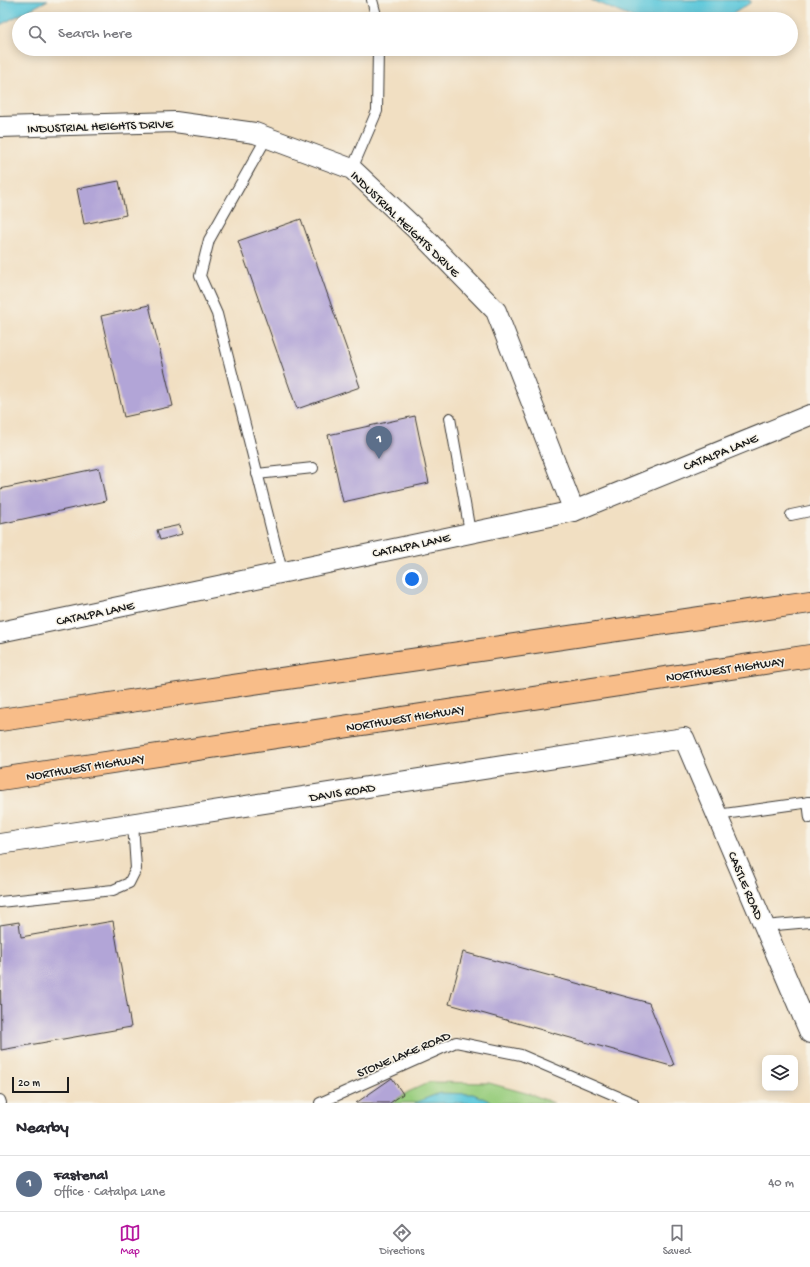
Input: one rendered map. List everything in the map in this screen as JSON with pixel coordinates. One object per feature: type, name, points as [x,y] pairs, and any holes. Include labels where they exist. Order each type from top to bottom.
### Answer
[{"type":"main road","points":[[0,720],[810,602]]},
{"type":"main road","name":"NORTHWEST HIGHWAY","points":[[0,779],[810,656]]},
{"type":"street","name":"INDUSTRIAL HEIGHTS DRIVE","points":[[0,127],[175,122],[255,133],[352,169],[421,234],[496,311],[574,510]]},
{"type":"street","name":"CATALPA LANE","points":[[0,632],[574,510],[810,415]]},
{"type":"street","name":"CASTLE ROAD","points":[[684,738],[810,1033]]},
{"type":"street","name":"DAVIS ROAD","points":[[0,844],[684,738]]},
{"type":"lane","points":[[372,0],[375,12]]},
{"type":"lane","points":[[352,169],[377,111],[378,56]]},
{"type":"lane","points":[[267,137],[209,240],[200,276],[217,314],[282,571]]},
{"type":"lane","points":[[450,418],[470,532]]},
{"type":"lane","points":[[257,474],[313,468]]},
{"type":"lane","points":[[791,515],[810,511]]},
{"type":"lane","points":[[717,815],[809,802],[810,818]]},
{"type":"lane","points":[[0,902],[113,890],[129,883],[136,870],[133,823]]},
{"type":"lane","points":[[764,926],[810,922]]},
{"type":"lane","name":"STONE LAKE ROAD","points":[[320,1103],[456,1042],[521,1055],[633,1103]]},
{"type":"green space","points":[[430,1082],[489,1083],[533,1095],[554,1103],[391,1103],[408,1092]]},
{"type":"water","points":[[0,0],[48,0],[25,12],[12,12],[12,19],[0,25]]},
{"type":"water","points":[[591,0],[750,0],[750,3],[736,12],[619,12]]},
{"type":"water","points":[[440,1093],[473,1094],[494,1103],[414,1103]]},
{"type":"building","points":[[119,181],[126,215],[84,224],[77,189]]},
{"type":"building","points":[[301,219],[360,387],[297,409],[238,241]]},
{"type":"building","points":[[149,305],[173,406],[124,417],[101,316]]},
{"type":"building","points":[[415,416],[429,483],[343,502],[328,435]]},
{"type":"building","points":[[99,468],[106,501],[0,524],[0,489]]},
{"type":"building","points":[[180,525],[182,534],[160,540],[157,530]]},
{"type":"building","points":[[113,921],[131,1027],[1,1050],[0,925],[19,922],[21,937]]},
{"type":"building","points":[[463,952],[649,1003],[674,1065],[671,1066],[449,1004]]},
{"type":"building","points":[[392,1078],[403,1094],[390,1103],[356,1103]]},
{"type":"place","name":"Fastenal","points":[[379,459]]}]
